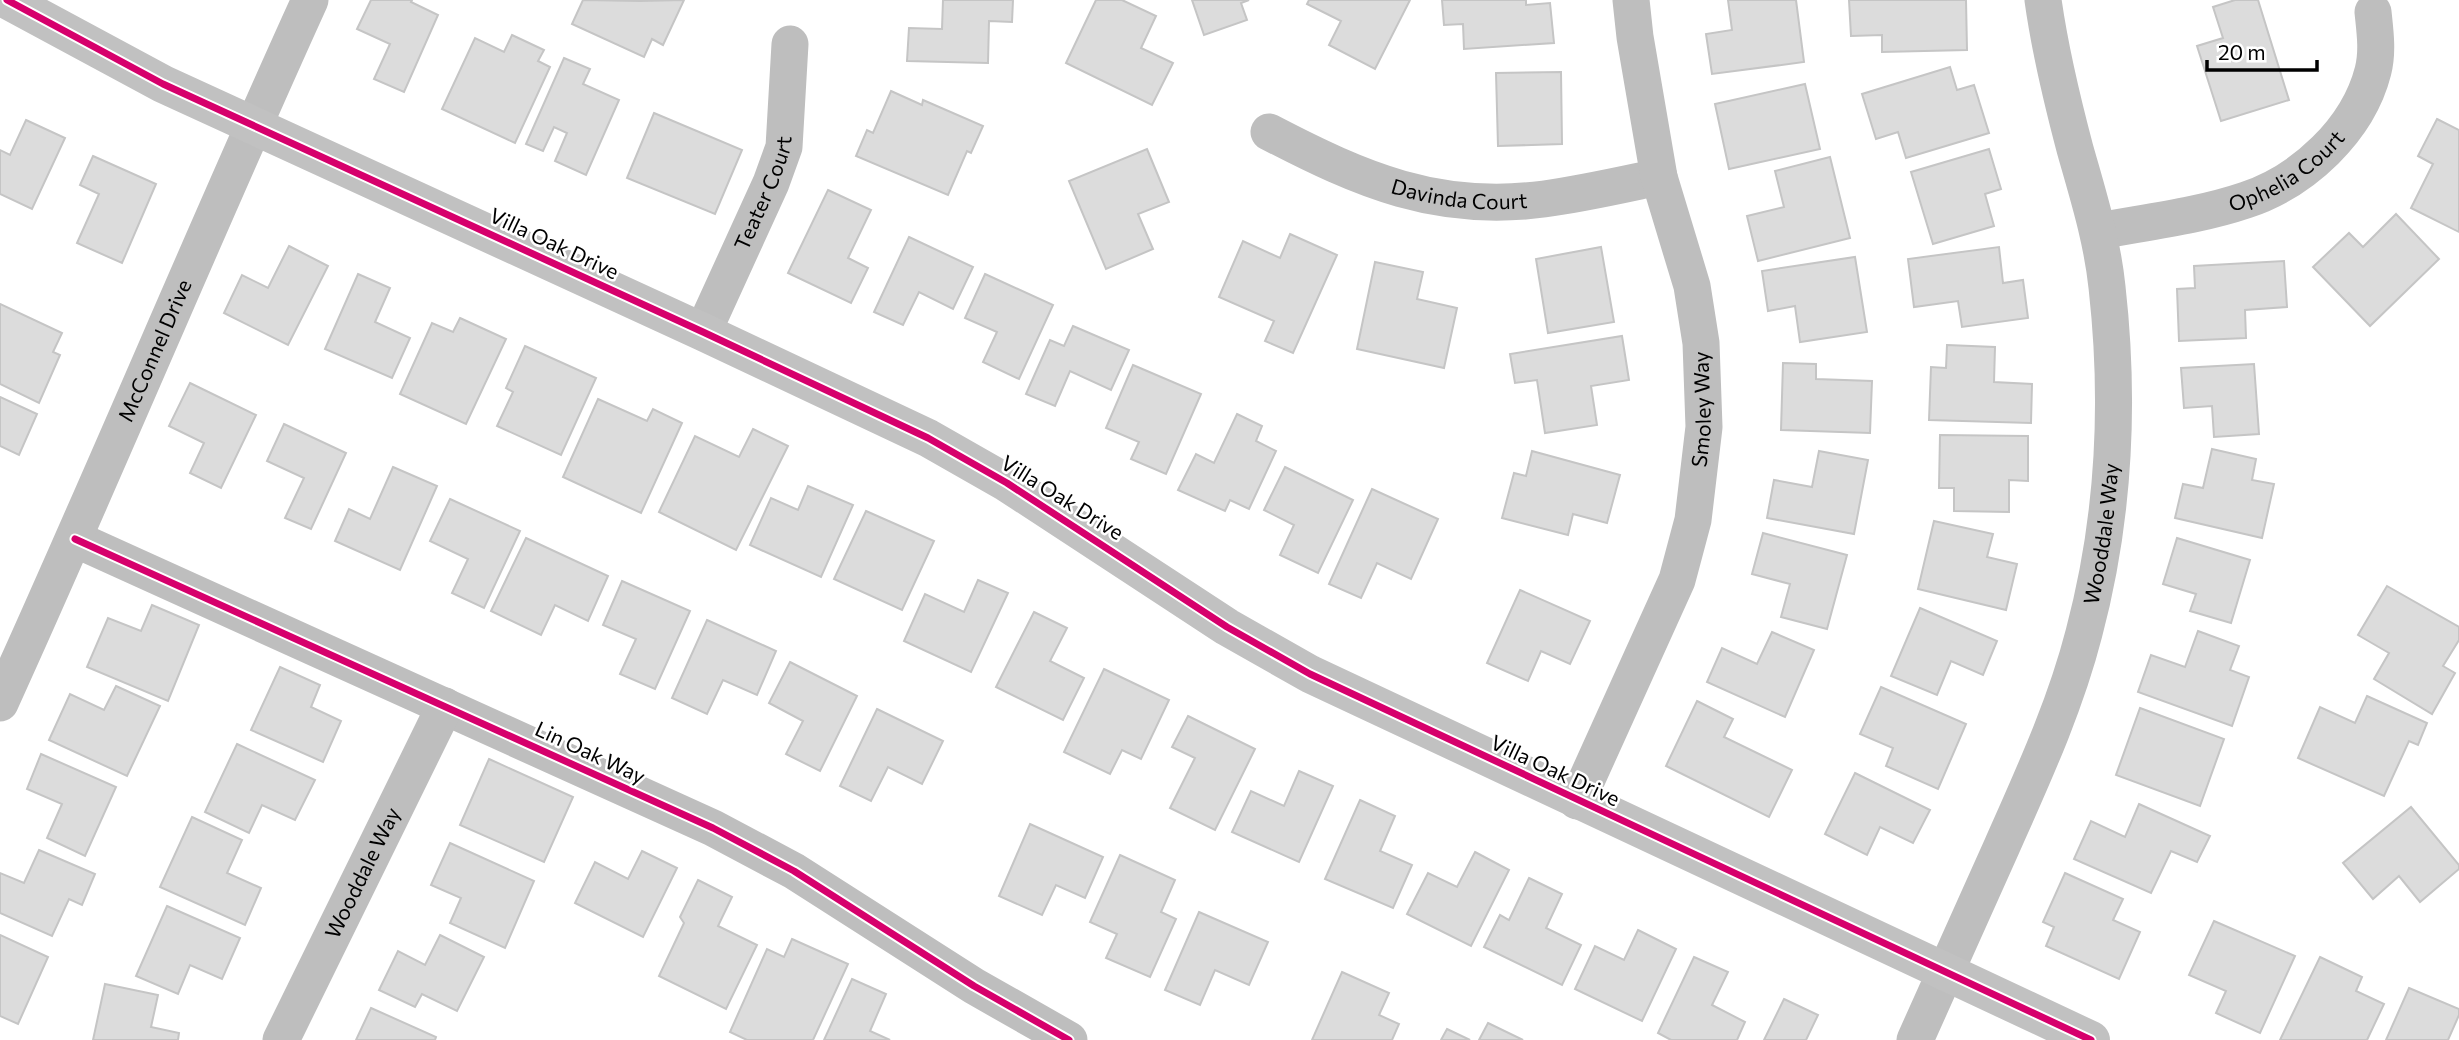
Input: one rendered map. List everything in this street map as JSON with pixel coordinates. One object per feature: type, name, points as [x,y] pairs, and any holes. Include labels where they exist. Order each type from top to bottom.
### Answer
[{"type":"street","name":"Villa Oak Drive","points":[[7,0],[163,84],[703,332],[964,457],[1227,627],[1310,674],[2091,1040]]},
{"type":"street","name":"McConnel Drive","points":[[0,703],[310,0]]},
{"type":"street","name":"Smoley Way","points":[[1577,801],[1677,580],[1699,488],[1704,428],[1702,343],[1692,286],[1659,177],[1634,37],[1631,0]]},
{"type":"street","name":"Wooddale Way","points":[[1915,1040],[2048,741],[2084,634],[2095,586],[2111,485],[2113,377],[2108,286],[2099,231],[2061,96],[2043,0]]},
{"type":"street","name":"Ophelia Court","points":[[2099,231],[2224,207],[2277,186],[2301,170],[2337,136],[2359,108],[2374,68],[2376,44],[2373,12]]},
{"type":"street","name":"Teater Court","points":[[703,332],[771,183],[784,147],[790,44]]},
{"type":"street","name":"Davinda Court","points":[[1269,132],[1361,177],[1420,195],[1453,200],[1496,202],[1544,199],[1659,177]]},
{"type":"street","name":"Lin Oak Way","points":[[75,538],[713,828],[794,871],[974,986],[1069,1040]]},
{"type":"street","name":"Wooddale Way","points":[[281,1040],[445,706]]},
{"type":"building","points":[[371,0],[412,0],[411,2],[438,15],[404,92],[374,79],[390,44],[357,29]]},
{"type":"building","points":[[583,0],[684,0],[663,45],[652,39],[644,57],[572,24]]},
{"type":"building","points":[[943,0],[1013,0],[1012,22],[989,21],[988,63],[907,61],[909,28],[942,29]]},
{"type":"building","points":[[1096,0],[1122,0],[1156,16],[1141,48],[1173,63],[1152,105],[1066,63]]},
{"type":"building","points":[[1192,0],[1249,0],[1241,3],[1247,20],[1204,35]]},
{"type":"building","points":[[1309,0],[1410,0],[1375,69],[1329,45],[1341,21],[1307,4]]},
{"type":"building","points":[[1442,0],[1526,0],[1526,5],[1550,3],[1554,43],[1464,49],[1463,24],[1444,25]]},
{"type":"building","points":[[1728,0],[1796,0],[1804,62],[1712,74],[1706,34],[1732,30]]},
{"type":"building","points":[[1849,0],[1966,0],[1967,50],[1882,52],[1882,35],[1851,36]]},
{"type":"building","points":[[2235,0],[2258,0],[2289,100],[2221,121],[2197,46],[2223,38],[2213,7]]},
{"type":"building","points":[[512,35],[544,50],[538,61],[550,67],[515,143],[442,109],[475,38],[504,52]]},
{"type":"building","points":[[564,58],[590,69],[583,84],[619,100],[586,175],[555,161],[567,133],[554,127],[543,151],[526,144]]},
{"type":"building","points":[[1950,67],[1957,90],[1974,85],[1989,133],[1906,158],[1898,132],[1876,139],[1862,94]]},
{"type":"building","points":[[1561,72],[1562,144],[1498,146],[1496,73]]},
{"type":"building","points":[[1805,84],[1820,149],[1729,169],[1715,104]]},
{"type":"building","points":[[891,91],[922,105],[923,100],[983,126],[971,153],[967,151],[948,195],[856,156],[867,130],[873,133]]},
{"type":"building","points":[[654,113],[742,150],[715,214],[627,178]]},
{"type":"building","points":[[2437,119],[2459,130],[2459,232],[2411,208],[2433,164],[2418,156]]},
{"type":"building","points":[[26,120],[65,138],[32,209],[0,194],[0,150],[10,155]]},
{"type":"building","points":[[1147,149],[1169,202],[1138,214],[1153,249],[1106,269],[1069,181]]},
{"type":"building","points":[[1989,149],[2001,189],[1985,194],[1994,226],[1933,244],[1911,172]]},
{"type":"building","points":[[93,156],[156,184],[122,263],[77,243],[99,194],[80,185]]},
{"type":"building","points":[[1830,157],[1850,238],[1758,261],[1747,216],[1784,207],[1775,171]]},
{"type":"building","points":[[828,190],[871,210],[848,258],[868,268],[851,303],[788,273]]},
{"type":"building","points":[[2396,214],[2439,259],[2370,326],[2313,267],[2349,233],[2363,247]]},
{"type":"building","points":[[1290,234],[1337,255],[1293,353],[1265,341],[1274,321],[1219,297],[1243,241],[1280,258]]},
{"type":"building","points":[[909,237],[973,267],[953,309],[919,292],[903,325],[874,312]]},
{"type":"building","points":[[289,246],[328,266],[288,345],[224,313],[242,275],[268,288]]},
{"type":"building","points":[[1601,247],[1614,322],[1548,333],[1536,259]]},
{"type":"building","points":[[1999,247],[2003,283],[2023,280],[2028,318],[1962,327],[1958,301],[1914,307],[1908,259]]},
{"type":"building","points":[[1855,257],[1867,332],[1800,342],[1795,306],[1768,311],[1762,271]]},
{"type":"building","points":[[2284,261],[2287,307],[2245,310],[2246,338],[2179,341],[2177,289],[2195,288],[2194,266]]},
{"type":"building","points":[[1375,262],[1423,272],[1417,299],[1457,308],[1444,368],[1357,349]]},
{"type":"building","points":[[358,274],[390,288],[375,322],[410,338],[392,378],[325,349]]},
{"type":"building","points":[[985,274],[1053,305],[1019,379],[983,362],[997,332],[965,318]]},
{"type":"building","points":[[0,304],[62,333],[53,352],[60,355],[39,403],[0,384]]},
{"type":"building","points":[[460,318],[506,339],[466,424],[400,394],[432,323],[453,332]]},
{"type":"building","points":[[1073,326],[1129,350],[1111,390],[1070,371],[1055,406],[1026,394],[1050,340],[1064,346]]},
{"type":"building","points":[[1622,336],[1629,380],[1591,386],[1597,425],[1545,433],[1537,380],[1515,383],[1510,354]]},
{"type":"building","points":[[1947,345],[1995,347],[1994,382],[2032,384],[2031,423],[1929,420],[1931,367],[1946,368]]},
{"type":"building","points":[[525,346],[596,378],[561,455],[497,426],[513,392],[506,388]]},
{"type":"building","points":[[1783,363],[1816,364],[1816,379],[1872,381],[1870,433],[1781,430]]},
{"type":"building","points":[[2254,364],[2259,434],[2214,437],[2212,406],[2184,408],[2181,368]]},
{"type":"building","points":[[1133,365],[1201,394],[1166,474],[1131,459],[1139,442],[1106,428]]},
{"type":"building","points":[[190,383],[256,415],[221,488],[190,473],[204,443],[169,426]]},
{"type":"building","points":[[0,397],[37,414],[19,455],[0,446]]},
{"type":"building","points":[[598,399],[647,421],[653,409],[682,423],[641,513],[563,477]]},
{"type":"building","points":[[1237,414],[1262,426],[1256,441],[1276,451],[1249,509],[1230,500],[1225,511],[1178,490],[1196,454],[1214,463]]},
{"type":"building","points":[[284,424],[346,453],[311,529],[285,518],[304,478],[267,461]]},
{"type":"building","points":[[753,429],[788,446],[736,550],[659,512],[695,436],[739,457]]},
{"type":"building","points":[[1940,435],[2028,436],[2028,481],[2009,480],[2009,512],[1954,511],[1954,488],[1939,488]]},
{"type":"building","points":[[2212,449],[2256,459],[2252,480],[2274,484],[2262,538],[2175,518],[2183,484],[2203,488]]},
{"type":"building","points":[[1532,451],[1620,475],[1607,523],[1573,514],[1568,535],[1502,518],[1514,473],[1526,476]]},
{"type":"building","points":[[1819,451],[1868,460],[1854,534],[1767,518],[1774,480],[1812,487]]},
{"type":"building","points":[[393,467],[437,486],[400,570],[335,541],[349,509],[370,519]]},
{"type":"building","points":[[1285,467],[1353,500],[1318,573],[1280,555],[1294,525],[1264,510]]},
{"type":"building","points":[[808,486],[853,505],[821,577],[750,545],[771,498],[798,510]]},
{"type":"building","points":[[1372,489],[1438,519],[1411,579],[1377,563],[1361,598],[1329,584]]},
{"type":"building","points":[[450,499],[520,531],[484,608],[452,593],[468,559],[430,541]]},
{"type":"building","points":[[866,511],[934,541],[902,610],[834,579]]},
{"type":"building","points":[[1934,521],[1993,534],[1987,557],[2017,564],[2006,610],[1918,589]]},
{"type":"building","points":[[1763,533],[1847,555],[1827,629],[1781,617],[1790,584],[1752,574]]},
{"type":"building","points":[[526,538],[608,576],[588,621],[555,605],[541,635],[491,611]]},
{"type":"building","points":[[2177,538],[2250,560],[2231,623],[2190,611],[2196,594],[2163,584]]},
{"type":"building","points":[[978,580],[1008,593],[971,672],[904,641],[925,594],[964,612]]},
{"type":"building","points":[[622,581],[690,611],[655,689],[620,674],[636,639],[603,625]]},
{"type":"building","points":[[2387,586],[2459,627],[2459,640],[2443,666],[2455,673],[2432,714],[2374,679],[2389,653],[2358,635]]},
{"type":"building","points":[[1520,590],[1590,621],[1570,664],[1541,651],[1528,681],[1487,663]]},
{"type":"building","points":[[152,605],[199,625],[168,701],[87,667],[108,618],[141,631]]},
{"type":"building","points":[[1920,608],[1997,641],[1983,675],[1951,661],[1937,695],[1891,676]]},
{"type":"building","points":[[1034,612],[1067,628],[1050,661],[1084,678],[1063,720],[996,687]]},
{"type":"building","points":[[707,620],[776,651],[757,695],[723,680],[707,714],[672,698]]},
{"type":"building","points":[[2198,631],[2239,646],[2230,670],[2249,677],[2232,726],[2138,692],[2151,655],[2185,667]]},
{"type":"building","points":[[1772,632],[1814,650],[1785,717],[1707,682],[1722,648],[1757,664]]},
{"type":"building","points":[[790,662],[857,696],[820,771],[786,754],[803,721],[769,703]]},
{"type":"building","points":[[280,667],[320,685],[311,707],[341,721],[323,762],[251,730]]},
{"type":"building","points":[[1104,669],[1169,700],[1141,759],[1122,750],[1110,774],[1064,752]]},
{"type":"building","points":[[116,686],[160,706],[127,776],[49,740],[70,694],[104,710]]},
{"type":"building","points":[[1881,687],[1966,724],[1938,789],[1886,766],[1893,748],[1860,734]]},
{"type":"building","points":[[2367,696],[2427,723],[2418,745],[2409,741],[2384,796],[2298,758],[2320,707],[2355,723]]},
{"type":"building","points":[[1697,701],[1733,719],[1724,737],[1792,770],[1769,817],[1666,766]]},
{"type":"building","points":[[2140,708],[2224,739],[2200,806],[2116,775]]},
{"type":"building","points":[[877,709],[943,741],[922,784],[888,767],[871,801],[840,786]]},
{"type":"building","points":[[1188,716],[1255,749],[1215,830],[1170,808],[1195,758],[1172,747]]},
{"type":"building","points":[[237,744],[315,780],[295,820],[262,805],[249,833],[205,812]]},
{"type":"building","points":[[41,754],[116,787],[85,856],[47,838],[62,804],[27,789]]},
{"type":"building","points":[[489,759],[573,797],[544,862],[460,825]]},
{"type":"building","points":[[1299,771],[1333,786],[1299,862],[1232,832],[1251,791],[1284,806]]},
{"type":"building","points":[[1855,773],[1930,810],[1913,843],[1880,827],[1867,855],[1825,834]]},
{"type":"building","points":[[1360,800],[1395,816],[1380,851],[1412,865],[1393,908],[1325,879]]},
{"type":"building","points":[[2139,804],[2210,836],[2197,862],[2171,851],[2151,893],[2074,859],[2091,821],[2125,837]]},
{"type":"building","points":[[2411,807],[2459,865],[2459,869],[2420,902],[2399,876],[2373,899],[2343,863]]},
{"type":"building","points":[[192,817],[242,840],[227,873],[261,888],[245,925],[160,887]]},
{"type":"building","points":[[1030,824],[1103,857],[1085,898],[1056,885],[1042,915],[999,896]]},
{"type":"building","points":[[450,843],[534,881],[505,948],[450,923],[461,898],[431,885]]},
{"type":"building","points":[[39,850],[95,874],[82,905],[69,899],[52,936],[0,913],[0,873],[24,883]]},
{"type":"building","points":[[642,851],[677,868],[643,937],[575,903],[595,862],[628,879]]},
{"type":"building","points":[[1475,852],[1509,870],[1471,946],[1407,914],[1428,873],[1457,887]]},
{"type":"building","points":[[1120,855],[1175,880],[1161,912],[1176,919],[1150,977],[1106,958],[1117,934],[1090,922]]},
{"type":"building","points":[[2065,873],[2123,899],[2113,920],[2140,932],[2119,979],[2046,946],[2054,927],[2043,922]]},
{"type":"building","points":[[1529,878],[1562,894],[1546,928],[1581,945],[1562,985],[1484,947],[1500,915],[1509,920]]},
{"type":"building","points":[[698,880],[732,897],[718,926],[757,945],[726,1009],[659,976],[684,923],[680,917]]},
{"type":"building","points":[[167,906],[240,938],[222,979],[190,965],[178,994],[136,976]]},
{"type":"building","points":[[1199,912],[1268,942],[1249,985],[1215,970],[1200,1005],[1165,990]]},
{"type":"building","points":[[2214,921],[2295,956],[2260,1033],[2216,1013],[2226,991],[2189,975]]},
{"type":"building","points":[[1638,930],[1676,949],[1642,1021],[1575,989],[1595,946],[1624,960]]},
{"type":"building","points":[[0,935],[48,957],[18,1024],[0,1016]]},
{"type":"building","points":[[440,935],[484,957],[457,1011],[422,994],[415,1007],[379,990],[398,951],[425,965]]},
{"type":"building","points":[[792,939],[848,964],[813,1040],[747,1040],[730,1032],[767,949],[784,957]]},
{"type":"building","points":[[1694,957],[1728,972],[1712,1005],[1745,1022],[1737,1040],[1671,1040],[1658,1033]]},
{"type":"building","points":[[2320,957],[2362,977],[2356,991],[2384,1004],[2367,1040],[2280,1040]]},
{"type":"building","points":[[1342,972],[1389,993],[1379,1015],[1399,1024],[1392,1040],[1312,1040]]},
{"type":"building","points":[[852,979],[886,994],[870,1031],[890,1040],[824,1040]]},
{"type":"building","points":[[105,984],[158,995],[151,1027],[179,1033],[178,1040],[93,1040]]},
{"type":"building","points":[[2409,988],[2459,1009],[2448,1040],[2386,1040]]},
{"type":"building","points":[[1784,999],[1818,1015],[1806,1040],[1764,1040]]},
{"type":"building","points":[[371,1008],[436,1037],[435,1040],[356,1040]]},
{"type":"building","points":[[1488,1023],[1523,1040],[1479,1040]]},
{"type":"building","points":[[1447,1029],[1470,1040],[1441,1040]]},
{"type":"cycle path","points":[[7,0],[163,84],[928,438],[1007,483],[1227,627],[1310,674],[2091,1040]]},
{"type":"cycle path","points":[[75,539],[713,828],[794,871],[974,986],[1069,1040]]}]
